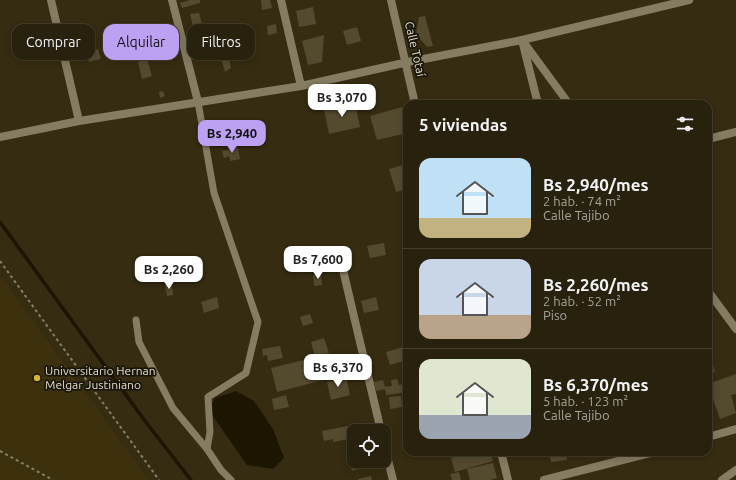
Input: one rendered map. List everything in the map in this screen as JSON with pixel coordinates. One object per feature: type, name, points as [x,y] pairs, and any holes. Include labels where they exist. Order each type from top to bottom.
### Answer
[{"type":"street","points":[[51,0],[79,121]]},
{"type":"street","points":[[172,0],[198,102]]},
{"type":"street","points":[[280,0],[301,86]]},
{"type":"street","name":"Calle Totaí","points":[[391,0],[414,100]]},
{"type":"street","points":[[0,137],[79,121],[301,86],[405,63],[522,40],[689,0]]},
{"type":"street","points":[[522,40],[537,100]]},
{"type":"street","points":[[522,40],[566,100]]},
{"type":"street","points":[[712,138],[736,132]]},
{"type":"street","points":[[340,253],[379,424]]},
{"type":"street","points":[[712,296],[736,329]]},
{"type":"street","points":[[712,436],[736,429]]},
{"type":"street","points":[[502,456],[508,480]]},
{"type":"street","points":[[544,480],[627,456]]},
{"type":"street","points":[[389,468],[392,480]]},
{"type":"street","points":[[722,480],[736,470]]},
{"type":"lane","points":[[198,102],[214,193],[258,322],[246,373],[208,397],[210,432],[207,449]]},
{"type":"lane","points":[[136,320],[139,342],[173,408],[231,480]]},
{"type":"path","points":[[0,261],[159,480]]},
{"type":"path","points":[[0,451],[53,480]]},
{"type":"shaded area","name":"Universitario Hernan Melgar Justiniano","points":[[0,276],[149,480],[0,480]]},
{"type":"shaded area","points":[[236,391],[254,401],[273,429],[284,458],[273,469],[247,465],[212,415],[211,406],[215,398]]},
{"type":"building","points":[[190,0],[200,0],[200,3],[182,8],[180,3]]},
{"type":"building","points":[[261,0],[270,0],[272,8],[262,10]]},
{"type":"building","points":[[313,7],[316,24],[299,27],[296,11]]},
{"type":"building","points":[[199,13],[202,24],[192,24],[190,14]]},
{"type":"building","points":[[425,16],[433,46],[427,47],[416,34],[419,17]]},
{"type":"building","points":[[276,24],[277,33],[268,35],[267,26]]},
{"type":"building","points":[[357,27],[361,41],[347,45],[343,31]]},
{"type":"building","points":[[324,35],[322,62],[308,65],[302,41]]},
{"type":"building","points":[[98,49],[101,59],[89,62],[88,60],[95,60],[95,50]]},
{"type":"building","points":[[147,60],[152,76],[142,79],[138,62]]},
{"type":"building","points":[[229,60],[231,68],[225,72],[222,61]]},
{"type":"building","points":[[163,91],[165,96],[160,98],[159,92]]},
{"type":"building","points":[[355,103],[360,127],[329,134],[324,109]]},
{"type":"building","points":[[402,107],[403,134],[377,140],[370,116]]},
{"type":"building","points":[[238,148],[240,159],[230,161],[229,156],[224,158],[222,151]]},
{"type":"building","points":[[403,165],[403,190],[396,192],[389,169]]},
{"type":"building","points":[[384,243],[386,255],[370,258],[367,246]]},
{"type":"building","points":[[321,274],[322,285],[314,286],[313,275]]},
{"type":"building","points":[[172,284],[173,295],[167,296],[165,285]]},
{"type":"building","points":[[217,297],[219,308],[204,313],[201,302]]},
{"type":"building","points":[[376,297],[379,310],[364,313],[361,301]]},
{"type":"building","points":[[310,314],[313,323],[303,326],[300,317]]},
{"type":"building","points":[[324,338],[329,353],[315,357],[311,342]]},
{"type":"building","points":[[280,346],[283,358],[268,361],[267,355],[263,356],[262,349]]},
{"type":"building","points":[[403,347],[403,361],[390,365],[386,352]]},
{"type":"building","points":[[312,358],[315,371],[322,370],[324,380],[277,392],[271,368]]},
{"type":"building","points":[[712,361],[715,372],[712,372]]},
{"type":"building","points":[[343,365],[345,373],[334,376],[332,368]]},
{"type":"building","points":[[736,374],[736,394],[731,395],[736,413],[720,419],[712,396],[712,383]]},
{"type":"building","points":[[346,377],[350,395],[331,400],[327,382]]},
{"type":"building","points":[[397,379],[399,385],[403,384],[403,393],[386,395],[385,389],[376,391],[374,382],[383,380],[385,387],[392,386],[391,380]]},
{"type":"building","points":[[286,395],[289,407],[274,410],[272,399]]},
{"type":"building","points":[[401,396],[402,407],[390,409],[389,397]]},
{"type":"building","points":[[347,426],[347,439],[333,442],[333,439],[324,441],[322,431]]},
{"type":"building","points":[[459,456],[491,456],[493,461],[455,472],[451,458]]},
{"type":"building","points":[[550,456],[566,456],[567,460],[551,462]]},
{"type":"building","points":[[493,463],[497,478],[490,480],[470,480],[467,469]]},
{"type":"building","points":[[351,468],[363,468],[352,471]]},
{"type":"building","points":[[459,472],[461,480],[452,480],[450,474]]},
{"type":"building","points":[[371,476],[372,480],[358,480],[358,479]]},
{"type":"waterway","points":[[0,222],[145,421],[191,480]]},
{"type":"place","name":"Universitario Hernan Melgar Justiniano","points":[[37,378]]}]
